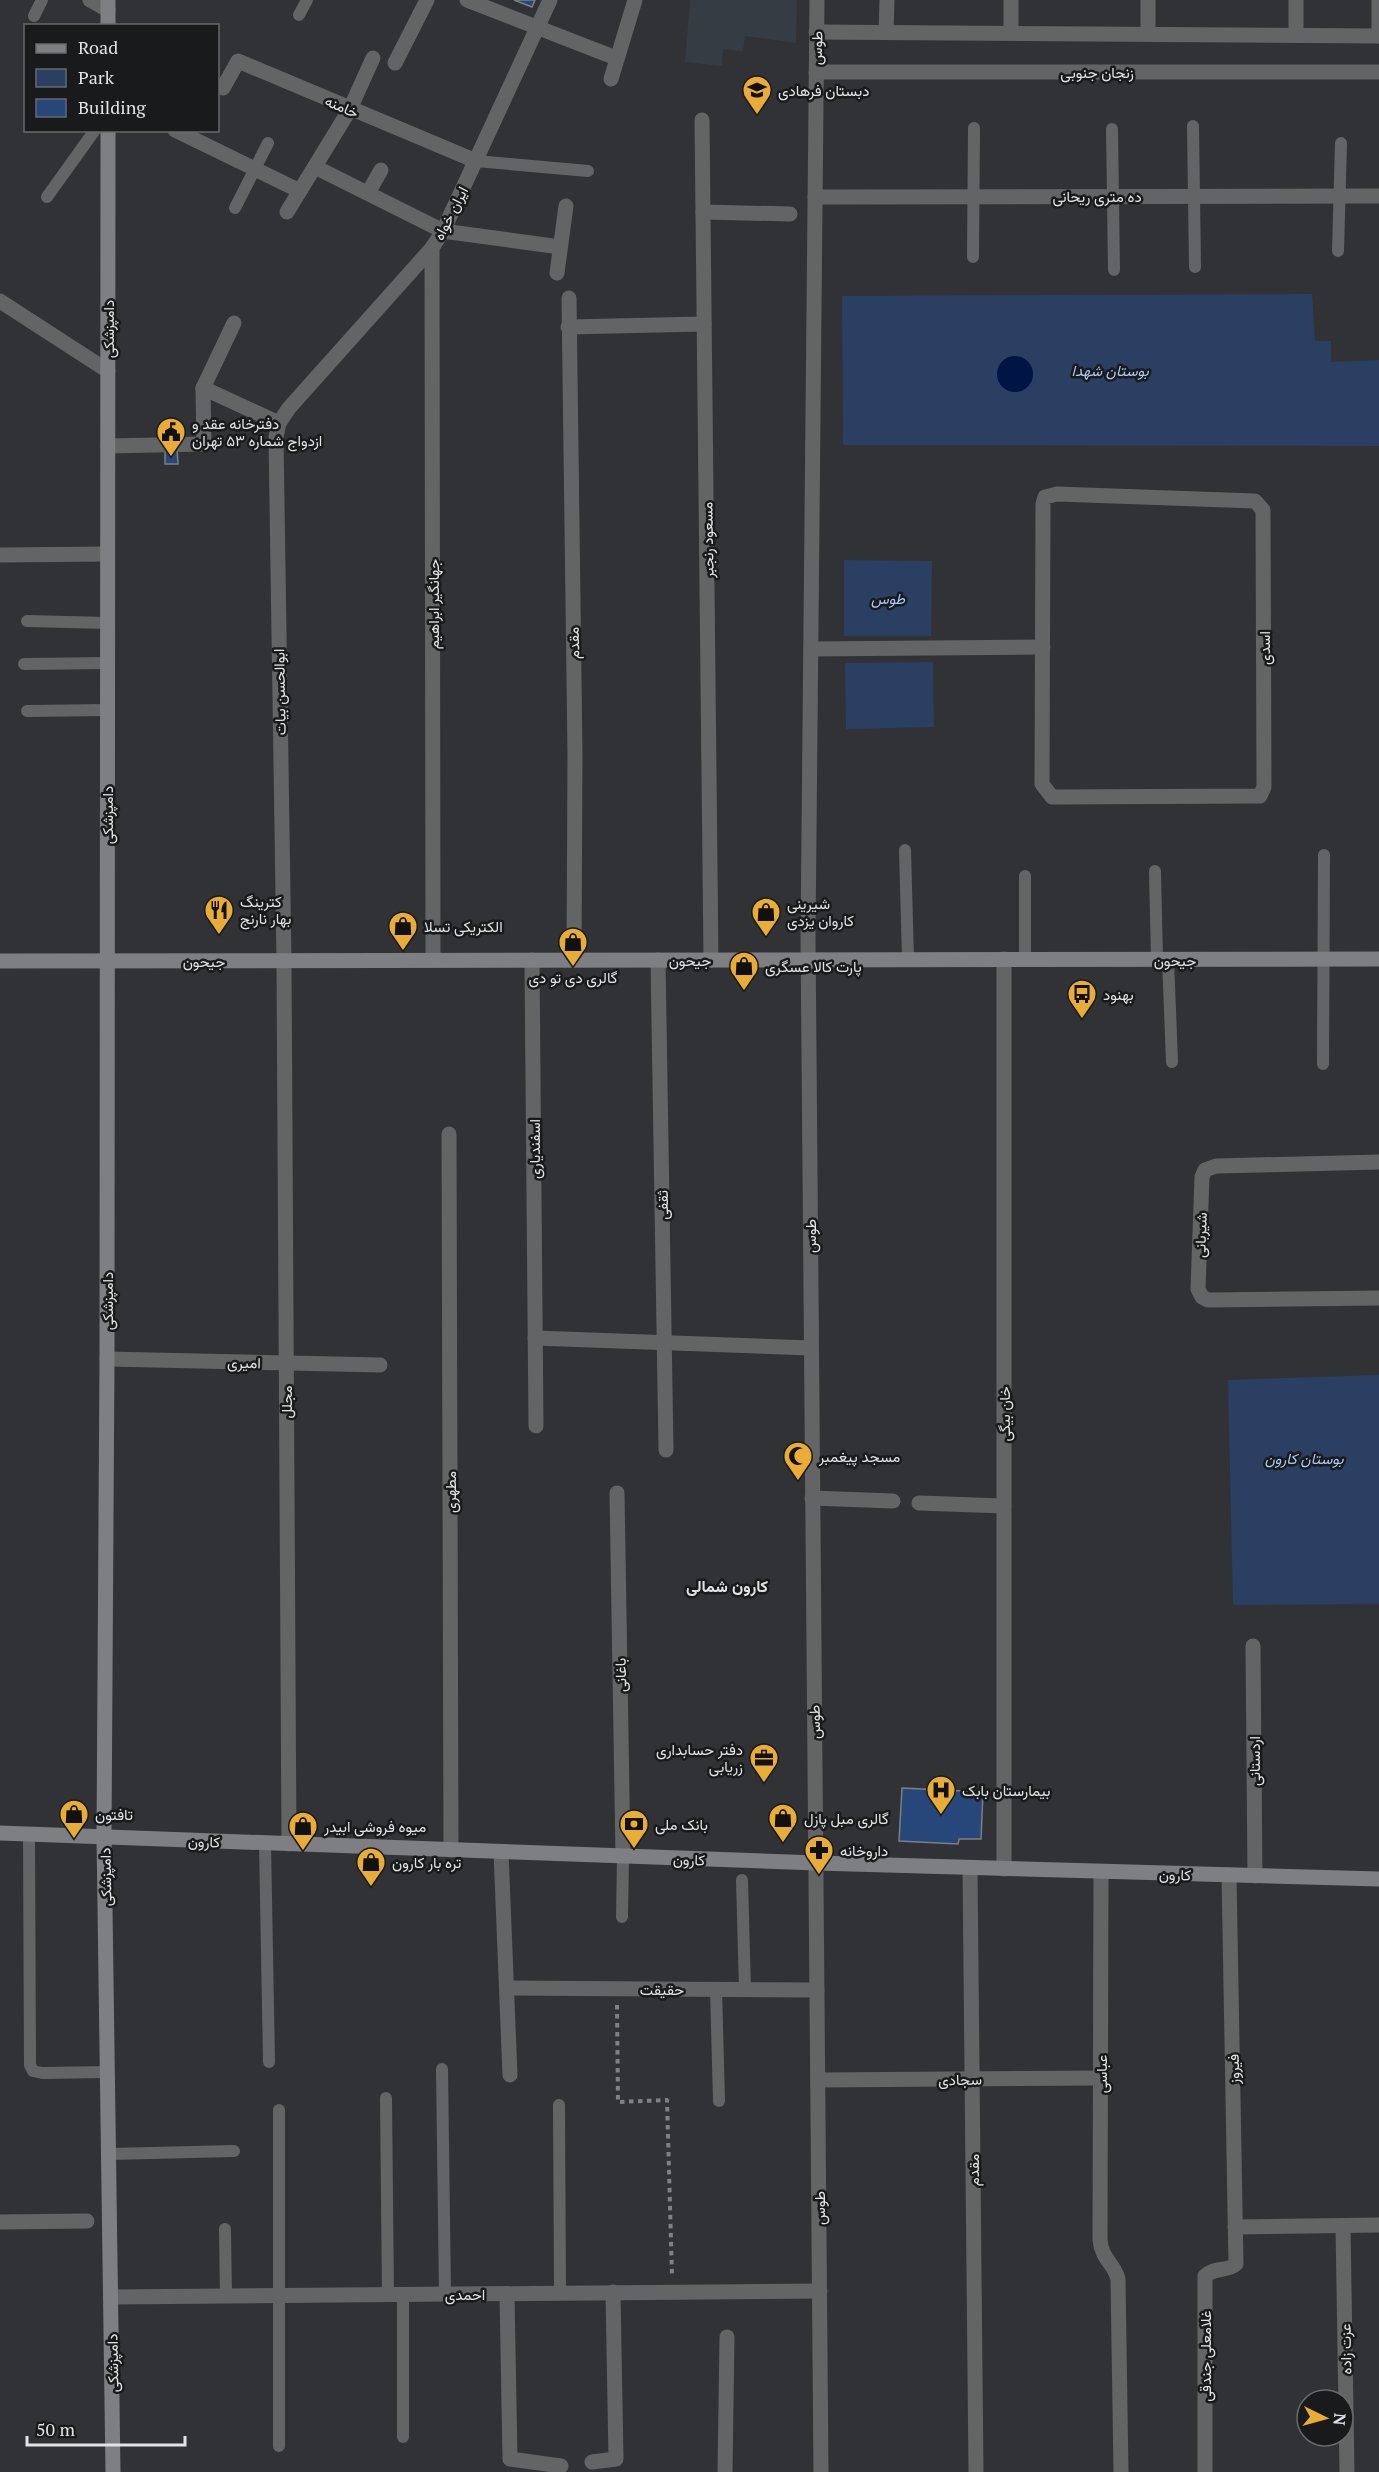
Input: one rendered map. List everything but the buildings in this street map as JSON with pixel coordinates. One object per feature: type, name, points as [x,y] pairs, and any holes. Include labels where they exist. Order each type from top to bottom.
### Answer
[{"type":"main road","name":"دامپزشکی","points":[[108,132],[107,1359],[104,1837],[109,2154],[98,2221],[111,2297],[113,2472]]},
{"type":"main road","name":"جیحون","points":[[0,962],[1379,959]]},
{"type":"main road","name":"کارون","points":[[0,1833],[816,1863],[1379,1879]]},
{"type":"street","points":[[90,0],[108,12]]},
{"type":"street","points":[[395,63],[427,0]]},
{"type":"street","points":[[467,0],[616,58]]},
{"type":"street","name":"ایران خواه","points":[[279,423],[289,408],[432,248],[443,231],[550,0]]},
{"type":"street","points":[[611,79],[635,0]]},
{"type":"street","name":"طوس","points":[[817,0],[808,959],[821,2472]]},
{"type":"street","points":[[886,32],[887,0]]},
{"type":"street","points":[[1011,0],[1011,33]]},
{"type":"street","points":[[1148,0],[1148,34]]},
{"type":"street","points":[[1296,0],[1296,35]]},
{"type":"street","points":[[816,32],[1379,36],[1379,0]]},
{"type":"street","points":[[287,212],[350,109],[373,58]]},
{"type":"street","name":"خامنه","points":[[224,88],[238,62],[476,161]]},
{"type":"street","name":"زنجان جنوبی","points":[[816,72],[1379,72]]},
{"type":"street","name":"مسعود رنجبر","points":[[702,120],[711,960]]},
{"type":"street","points":[[180,132],[300,191]]},
{"type":"street","points":[[315,167],[443,231],[560,247]]},
{"type":"street","points":[[368,193],[381,170]]},
{"type":"street","name":"ده متری ریحانی","points":[[815,197],[1379,196]]},
{"type":"street","points":[[557,273],[566,206]]},
{"type":"street","points":[[703,212],[790,214]]},
{"type":"street","name":"جهانگیر ابراهیم","points":[[432,248],[433,960]]},
{"type":"street","name":"مقدم","points":[[569,298],[575,754],[574,960]]},
{"type":"street","points":[[1,303],[108,371]]},
{"type":"street","points":[[108,446],[204,444],[203,388],[234,323]]},
{"type":"street","points":[[568,327],[704,324]]},
{"type":"street","points":[[203,388],[279,423]]},
{"type":"street","name":"ابوالحسن بیات","points":[[279,423],[275,450],[284,961]]},
{"type":"street","name":"اسدی","points":[[1057,494],[1255,501],[1263,510],[1264,787],[1260,796],[1052,797],[1042,784],[1043,647],[1043,504],[1045,497],[1057,494]]},
{"type":"street","points":[[0,555],[107,554]]},
{"type":"street","points":[[811,649],[1043,647]]},
{"type":"street","name":"خان بیگی","points":[[1004,959],[1005,1869]]},
{"type":"street","name":"اسفندیاری","points":[[532,960],[536,1426]]},
{"type":"street","name":"ثقفی","points":[[658,960],[666,1450]]},
{"type":"street","name":"مجلل","points":[[284,961],[289,1844]]},
{"type":"street","name":"مطهری","points":[[449,1134],[451,1850]]},
{"type":"street","name":"شیربانی","points":[[1379,1162],[1215,1166],[1205,1170],[1202,1177],[1198,1288],[1202,1297],[1208,1300],[1379,1298]]},
{"type":"street","points":[[535,1338],[811,1348]]},
{"type":"street","name":"امیری","points":[[107,1359],[380,1365]]},
{"type":"street","name":"باغانی","points":[[617,1493],[623,1856]]},
{"type":"street","points":[[812,1498],[893,1502]]},
{"type":"street","points":[[919,1503],[1004,1506]]},
{"type":"street","name":"اردستانی","points":[[1253,1646],[1255,1876]]},
{"type":"street","points":[[501,1852],[510,2075]]},
{"type":"street","name":"مقدم","points":[[970,1868],[976,2472]]},
{"type":"street","name":"عباسی","points":[[1101,1872],[1100,2240],[1101,2252],[1117,2272],[1119,2287],[1120,2472]]},
{"type":"street","name":"فیروز","points":[[1229,1875],[1236,2264]]},
{"type":"street","name":"حقیقت","points":[[507,1988],[817,1990]]},
{"type":"street","name":"سجادی","points":[[819,2080],[1101,2078]]},
{"type":"street","points":[[0,2222],[98,2221]]},
{"type":"street","points":[[1235,2228],[1379,2225]]},
{"type":"street","name":"عزت زاده","points":[[1343,2226],[1347,2472]]},
{"type":"street","name":"غلامعلی جندقی","points":[[1205,2472],[1205,2276],[1210,2271],[1231,2268],[1236,2264]]},
{"type":"street","name":"احمدی","points":[[111,2297],[819,2290]]},
{"type":"street","points":[[592,2462],[616,2459],[613,2292]]},
{"type":"street","points":[[507,2294],[510,2459],[561,2466]]},
{"type":"street","points":[[725,2472],[727,2337]]},
{"type":"lane","points":[[34,16],[42,0]]},
{"type":"lane","points":[[299,15],[307,0]]},
{"type":"lane","points":[[1193,126],[1195,267]]},
{"type":"lane","points":[[973,257],[974,128]]},
{"type":"lane","points":[[1112,129],[1114,270]]},
{"type":"lane","points":[[47,196],[94,132]]},
{"type":"lane","points":[[235,208],[268,143]]},
{"type":"lane","points":[[1338,251],[1341,143]]},
{"type":"lane","points":[[476,161],[588,171]]},
{"type":"lane","points":[[27,621],[107,623]]},
{"type":"lane","points":[[24,664],[107,663]]},
{"type":"lane","points":[[27,711],[107,710]]},
{"type":"lane","points":[[905,850],[908,959]]},
{"type":"lane","points":[[1323,1064],[1324,855]]},
{"type":"lane","points":[[1155,871],[1172,1062]]},
{"type":"lane","points":[[1025,876],[1025,959]]},
{"type":"lane","points":[[29,1834],[30,2065],[33,2071],[108,2072]]},
{"type":"lane","points":[[265,1843],[269,2062]]},
{"type":"lane","points":[[622,1917],[623,1856]]},
{"type":"lane","points":[[742,1880],[745,1990]]},
{"type":"lane","points":[[716,1989],[719,2100]]},
{"type":"lane","points":[[442,2069],[446,2294]]},
{"type":"lane","points":[[386,2098],[403,2437]]},
{"type":"lane","points":[[559,2105],[560,2293]]},
{"type":"lane","points":[[279,2110],[279,2446]]},
{"type":"lane","points":[[109,2154],[234,2151]]},
{"type":"lane","points":[[225,2229],[226,2296]]},
{"type":"path","points":[[617,1989],[618,2102],[668,2100],[673,2292]]},
{"type":"shaded area","points":[[690,0],[797,0],[796,43],[745,36],[743,51],[723,49],[722,66],[685,62]]},
{"type":"shaded area","points":[[1015,356],[1028,361],[1033,374],[1028,387],[1015,392],[1002,387],[997,374],[1002,361]]},
{"type":"green space","name":"بوستان شهدا","points":[[1312,294],[1315,341],[1331,341],[1331,362],[1379,360],[1379,446],[843,445],[842,296]]},
{"type":"green space","name":"طوس","points":[[844,560],[932,561],[931,636],[844,636]]},
{"type":"green space","points":[[933,662],[934,727],[846,729],[845,663]]},
{"type":"green space","name":"بوستان کارون","points":[[1379,1375],[1379,1604],[1233,1605],[1228,1380]]},
{"type":"place","name":"دبستان فرهادی","points":[[757,116]]},
{"type":"place","name":"دفترخانه عقد و ازدواج شماره ۵۳ تهران","points":[[171,458]]},
{"type":"place","name":"کترینگ بهار نارنج","points":[[219,936]]},
{"type":"place","name":"شیرینی کاروان یزدی","points":[[766,938]]},
{"type":"place","name":"الکتریکی تسلا","points":[[403,952]]},
{"type":"place","name":"گالری دی تو دی","points":[[573,968]]},
{"type":"place","name":"پارت کالا عسگری","points":[[744,992]]},
{"type":"place","name":"بهنود","points":[[1082,1020]]},
{"type":"place","name":"مسجد پیغمبر","points":[[798,1482]]},
{"type":"place","name":"دفتر حسابداری زریابی","points":[[764,1784]]},
{"type":"place","name":"بیمارستان بابک","points":[[941,1816]]},
{"type":"place","name":"تافتون","points":[[74,1840]]},
{"type":"place","name":"گالری مبل پازل","points":[[783,1844]]},
{"type":"place","name":"بانک ملی","points":[[634,1850]]},
{"type":"place","name":"میوه فروشی ابیدر","points":[[303,1852]]},
{"type":"place","name":"داروخانه","points":[[819,1876]]},
{"type":"place","name":"تره بار کارون","points":[[371,1888]]},
{"type":"district","name":"کارون شمالی","points":[[727,1586]]}]
